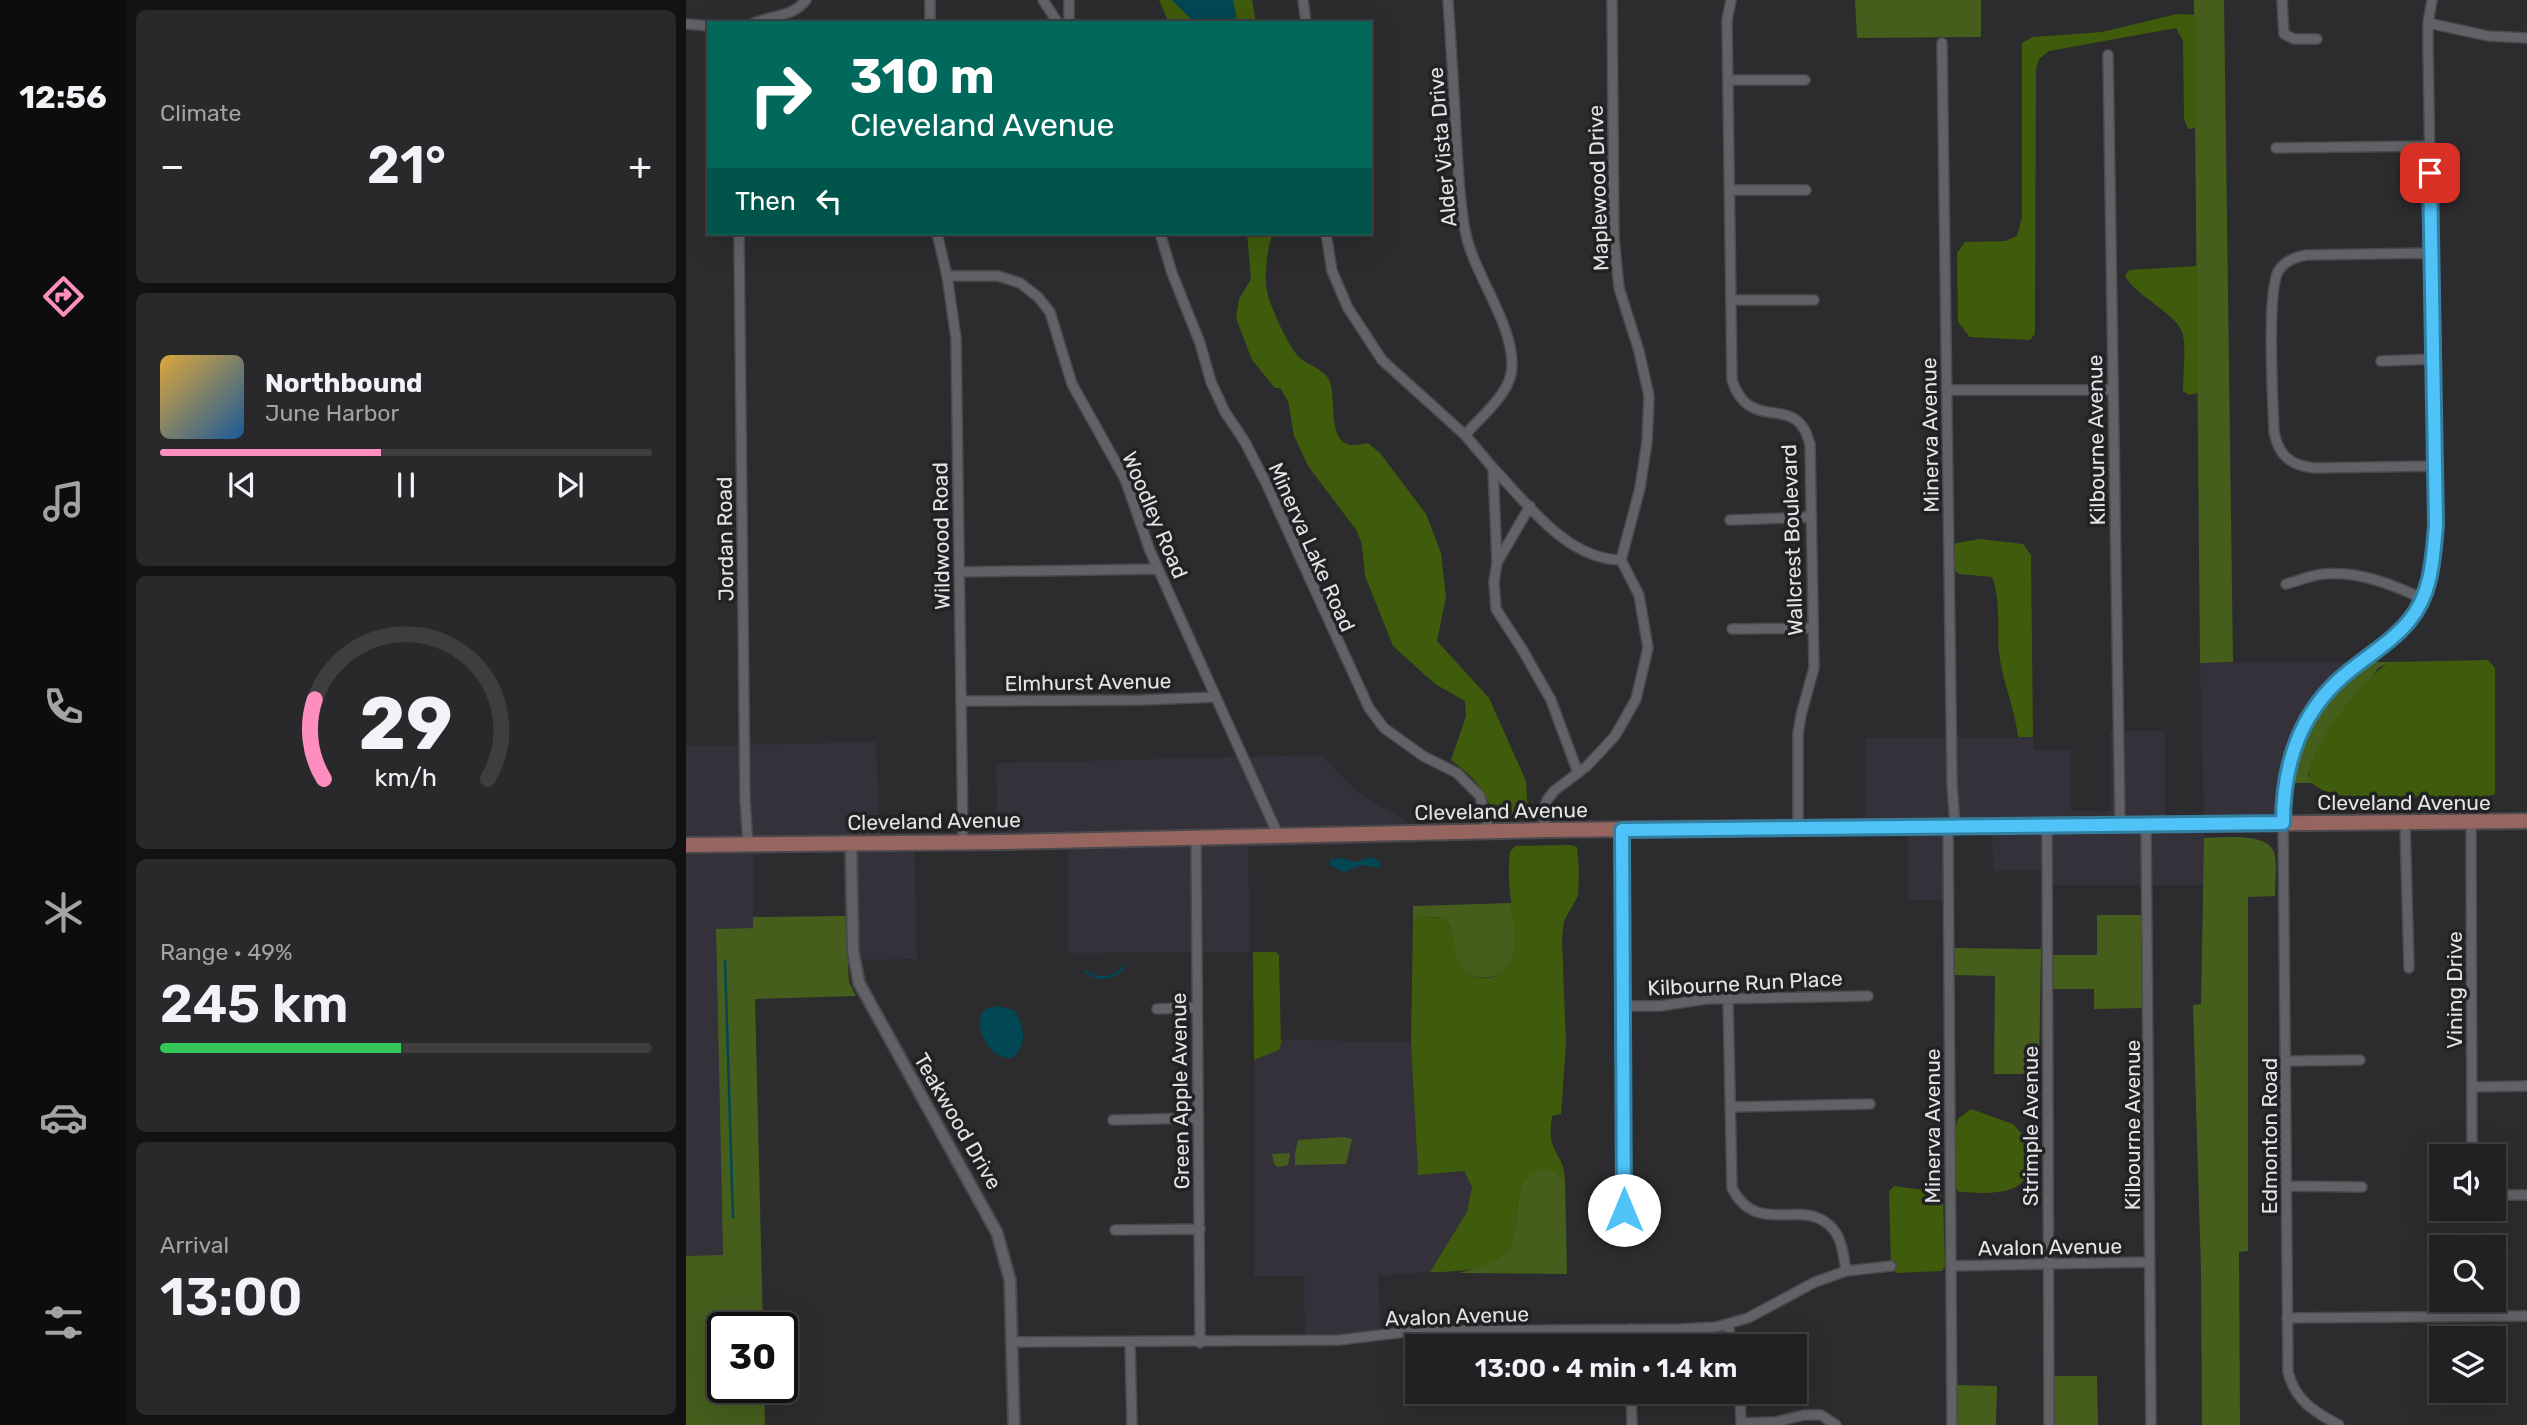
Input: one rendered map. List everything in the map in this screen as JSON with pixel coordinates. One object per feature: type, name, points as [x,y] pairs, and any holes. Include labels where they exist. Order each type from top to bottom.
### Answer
[{"type":"main road","name":"Cleveland Avenue","points":[[686,845],[1279,837],[1545,830],[2527,821]]},
{"type":"street","points":[[758,21],[769,16],[795,12],[806,0]]},
{"type":"street","points":[[930,0],[930,21]]},
{"type":"street","points":[[1043,0],[1057,21]]},
{"type":"street","points":[[1069,0],[1069,21]]},
{"type":"street","points":[[1303,0],[1306,21]]},
{"type":"street","name":"Alder Vista Drive","points":[[1448,0],[1465,232],[1490,298],[1508,335],[1513,367],[1508,384],[1499,398],[1465,435]]},
{"type":"street","name":"Maplewood Drive","points":[[1612,0],[1614,238],[1619,288],[1639,351],[1649,396],[1647,442],[1640,488],[1621,560]]},
{"type":"street","name":"Wallcrest Boulevard","points":[[1731,0],[1727,20],[1732,380],[1737,394],[1746,404],[1759,411],[1790,416],[1804,427],[1810,444],[1813,677],[1798,734],[1798,828]]},
{"type":"street","points":[[2282,0],[2284,34],[2294,39],[2317,38]]},
{"type":"street","name":"Edmonton Road","points":[[2339,1425],[2322,1421],[2292,1387],[2288,1372],[2283,823],[2288,765],[2306,718],[2339,679],[2364,662],[2410,621],[2433,570],[2436,525],[2428,23],[2432,0]]},
{"type":"street","points":[[2428,23],[2488,36],[2527,38]]},
{"type":"street","points":[[686,24],[707,26]]},
{"type":"street","name":"Minerva Avenue","points":[[1942,43],[1952,784],[1952,1425]]},
{"type":"street","name":"Kilbourne Avenue","points":[[2108,55],[2120,824]]},
{"type":"street","points":[[1728,80],[1805,80]]},
{"type":"street","points":[[2276,148],[2430,146]]},
{"type":"street","points":[[1730,190],[1806,190]]},
{"type":"street","name":"Jordan Road","points":[[739,235],[748,844]]},
{"type":"street","name":"Wildwood Road","points":[[937,235],[947,276],[956,338],[963,841]]},
{"type":"street","name":"Minerva Lake Road","points":[[1161,235],[1172,273],[1200,343],[1211,382],[1265,481],[1369,708],[1384,728],[1423,756],[1457,772],[1480,796],[1489,831]]},
{"type":"street","points":[[1326,235],[1332,271],[1348,308],[1382,360],[1465,435],[1557,535],[1587,551],[1621,560],[1639,595],[1648,648],[1636,699],[1615,736],[1547,800],[1544,811],[1545,830]]},
{"type":"street","points":[[2432,253],[2295,257],[2278,271],[2272,294],[2272,329],[2274,432],[2281,454],[2300,466],[2315,468],[2435,466]]},
{"type":"street","name":"Woodley Road","points":[[947,276],[999,276],[1020,283],[1038,297],[1050,312],[1072,384],[1125,479],[1158,569],[1279,837]]},
{"type":"street","points":[[1732,300],[1814,300]]},
{"type":"street","points":[[2381,361],[2433,359]]},
{"type":"street","points":[[1947,390],[2113,390]]},
{"type":"street","points":[[1493,468],[1496,609],[1550,700],[1578,773]]},
{"type":"street","points":[[1497,562],[1530,506]]},
{"type":"street","points":[[1730,520],[1811,517]]},
{"type":"street","points":[[959,572],[1158,569]]},
{"type":"street","points":[[2286,584],[2320,574],[2339,574],[2378,579],[2422,598]]},
{"type":"street","points":[[1732,629],[1813,628]]},
{"type":"street","name":"Elmhurst Avenue","points":[[961,701],[1142,700],[1216,696]]},
{"type":"street","name":"Vining Drive","points":[[2471,822],[2472,1144]]},
{"type":"street","points":[[2405,823],[2409,968]]},
{"type":"street","name":"Kilbourne Avenue","points":[[2146,825],[2151,1425]]},
{"type":"street","name":"Strimple Avenue","points":[[2047,826],[2049,1425]]},
{"type":"street","points":[[1622,830],[1624,1210]]},
{"type":"street","name":"Green Apple Avenue","points":[[1196,838],[1200,1343]]},
{"type":"street","name":"Teakwood Drive","points":[[851,843],[853,951],[859,983],[997,1233],[1010,1280],[1014,1425]]},
{"type":"street","name":"Kilbourne Run Place","points":[[1623,1006],[1660,1006],[1728,998],[1868,996]]},
{"type":"street","points":[[1728,998],[1732,1188],[1739,1202],[1752,1212],[1820,1218],[1834,1229],[1846,1271]]},
{"type":"street","points":[[1157,1009],[1197,1007]]},
{"type":"street","points":[[2286,1061],[2360,1060]]},
{"type":"street","points":[[2472,1087],[2527,1086]]},
{"type":"street","points":[[1730,1107],[1870,1104]]},
{"type":"street","points":[[1113,1120],[1198,1118]]},
{"type":"street","points":[[2287,1186],[2362,1187]]},
{"type":"street","points":[[2506,1195],[2527,1195]]},
{"type":"street","points":[[1115,1230],[1200,1229]]},
{"type":"street","name":"Avalon Avenue","points":[[1951,1266],[2150,1262]]},
{"type":"street","name":"Avalon Avenue","points":[[1013,1342],[1200,1343],[1339,1340],[1413,1331],[1716,1327],[1748,1318],[1815,1282],[1846,1271],[1891,1266]]},
{"type":"street","points":[[2287,1318],[2527,1316]]},
{"type":"street","points":[[1728,1324],[1730,1334]]},
{"type":"street","points":[[1631,1329],[1631,1334]]},
{"type":"street","points":[[1130,1342],[1132,1425]]},
{"type":"street","points":[[1632,1404],[1632,1425]]},
{"type":"street","points":[[1740,1404],[1741,1424],[1775,1422],[1804,1415],[1821,1415],[1836,1424]]},
{"type":"shaded area","points":[[2375,662],[2331,695],[2310,724],[2296,758],[2282,825],[2204,825],[2205,885],[2045,885],[2044,871],[1993,871],[1992,826],[1949,826],[1949,900],[1908,900],[1908,827],[1865,826],[1865,738],[2033,737],[2034,750],[2071,750],[2071,811],[2110,811],[2110,731],[2165,731],[2165,823],[2204,824],[2200,663]]},
{"type":"shaded area","points":[[876,742],[880,840],[914,839],[917,959],[846,960],[843,852],[754,854],[753,928],[716,929],[723,1256],[686,1256],[686,746]]},
{"type":"shaded area","points":[[1322,755],[1361,795],[1407,821],[1413,843],[1248,847],[1250,952],[1068,953],[1068,840],[998,840],[996,763]]},
{"type":"shaded area","points":[[1254,1039],[1411,1042],[1418,1175],[1464,1171],[1472,1187],[1467,1212],[1430,1272],[1378,1276],[1381,1334],[1305,1340],[1304,1276],[1254,1276]]},
{"type":"green space","points":[[1159,0],[1172,0],[1193,21],[1168,21]]},
{"type":"green space","points":[[1233,0],[1252,0],[1256,21],[1237,21]]},
{"type":"green space","points":[[1855,0],[1981,0],[1981,37],[1857,38]]},
{"type":"green space","points":[[2194,0],[2224,0],[2233,662],[2200,663]]},
{"type":"green space","points":[[2177,14],[2195,15],[2196,128],[2188,129],[2184,119],[2183,41],[2176,28],[2049,51],[2039,59],[2036,69],[2035,334],[2030,340],[1970,337],[1958,322],[1957,253],[1965,242],[2005,241],[2017,236],[2022,217],[2022,43],[2033,37],[2102,32]]},
{"type":"green space","points":[[1247,235],[1272,235],[1266,273],[1270,302],[1298,356],[1328,378],[1338,436],[1351,445],[1368,443],[1380,453],[1426,514],[1441,553],[1446,597],[1437,641],[1489,698],[1526,781],[1528,815],[1515,818],[1499,814],[1473,779],[1451,760],[1466,716],[1465,701],[1435,684],[1393,646],[1365,576],[1362,545],[1357,531],[1308,466],[1294,436],[1288,401],[1280,388],[1275,388],[1252,360],[1236,318],[1239,299],[1251,279]]},
{"type":"green space","points":[[2197,266],[2198,393],[2189,395],[2183,391],[2184,348],[2180,327],[2139,292],[2125,276],[2129,270]]},
{"type":"green space","points":[[1980,539],[2023,544],[2031,555],[2033,737],[2018,737],[2001,663],[1998,604],[1992,577],[1959,574],[1954,570],[1951,553],[1956,543]]},
{"type":"green space","points":[[2488,660],[2495,668],[2495,794],[2485,797],[2343,796],[2322,790],[2311,783],[2309,773],[2312,761],[2329,729],[2368,680],[2390,662]]},
{"type":"green space","points":[[2375,662],[2390,662],[2378,668],[2308,774],[2311,783],[2290,783],[2309,727],[2342,687]]},
{"type":"green space","points":[[2204,838],[2256,839],[2272,848],[2276,861],[2275,896],[2248,897],[2248,1251],[2239,1252],[2240,1425],[2202,1425],[2201,1271],[2193,1005],[2201,1004]]},
{"type":"green space","points":[[1515,846],[1577,847],[1578,896],[1564,921],[1562,939],[1566,1043],[1561,1114],[1552,1116],[1551,1131],[1552,1142],[1565,1179],[1552,1172],[1540,1170],[1524,1182],[1518,1200],[1514,1239],[1503,1255],[1473,1268],[1430,1272],[1467,1212],[1472,1187],[1464,1171],[1418,1175],[1411,1042],[1413,920],[1420,916],[1445,918],[1452,931],[1458,961],[1470,975],[1486,978],[1504,972],[1514,956],[1515,945],[1509,882],[1510,852]]},
{"type":"green space","points":[[1511,903],[1515,936],[1513,959],[1508,968],[1500,974],[1489,977],[1472,976],[1461,968],[1445,918],[1421,916],[1413,920],[1413,906]]},
{"type":"green space","points":[[2097,915],[2142,915],[2143,1008],[2094,1009],[2094,989],[2050,989],[2050,955],[2097,955]]},
{"type":"green space","points":[[845,916],[849,982],[856,996],[755,999],[763,1312],[707,1312],[707,1403],[764,1403],[765,1425],[686,1425],[686,1256],[723,1255],[716,929],[753,928],[753,917]]},
{"type":"green space","points":[[1953,948],[2041,949],[2039,1074],[1994,1074],[1995,976],[1952,975]]},
{"type":"green space","points":[[1253,952],[1276,952],[1279,955],[1281,1044],[1279,1050],[1254,1060]]},
{"type":"green space","points":[[1971,1109],[2013,1124],[2034,1147],[2028,1175],[2021,1184],[2000,1192],[1987,1193],[1959,1192],[1954,1186],[1953,1136],[1958,1119]]},
{"type":"green space","points":[[1343,1137],[1352,1139],[1346,1164],[1295,1165],[1298,1140]]},
{"type":"green space","points":[[1290,1153],[1288,1165],[1278,1167],[1274,1164],[1272,1154]]},
{"type":"green space","points":[[1548,1169],[1565,1179],[1567,1274],[1459,1273],[1488,1264],[1507,1251],[1515,1235],[1521,1188],[1526,1179],[1535,1172]]},
{"type":"green space","points":[[1894,1186],[1939,1192],[1943,1199],[1945,1266],[1942,1271],[1897,1273],[1891,1269],[1889,1191]]},
{"type":"green space","points":[[2053,1376],[2097,1376],[2098,1425],[2054,1425]]},
{"type":"green space","points":[[1957,1385],[1997,1386],[1996,1425],[1957,1425]]},
{"type":"water","points":[[1172,0],[1233,0],[1237,21],[1193,21]]},
{"type":"water","points":[[1371,857],[1380,862],[1380,868],[1362,865],[1344,872],[1329,865],[1331,859],[1342,858],[1355,862]]},
{"type":"water","points":[[998,1006],[1014,1010],[1021,1023],[1023,1041],[1012,1058],[997,1054],[991,1049],[980,1028],[982,1013]]},
{"type":"waterway","points":[[725,961],[733,1217]]},
{"type":"waterway","points":[[1086,971],[1095,976],[1106,977],[1116,974],[1123,967]]},
{"type":"route","points":[[1624,1210],[1622,830],[2283,823],[2288,765],[2306,718],[2339,679],[2364,662],[2410,621],[2433,570],[2436,525],[2430,173]]}]
